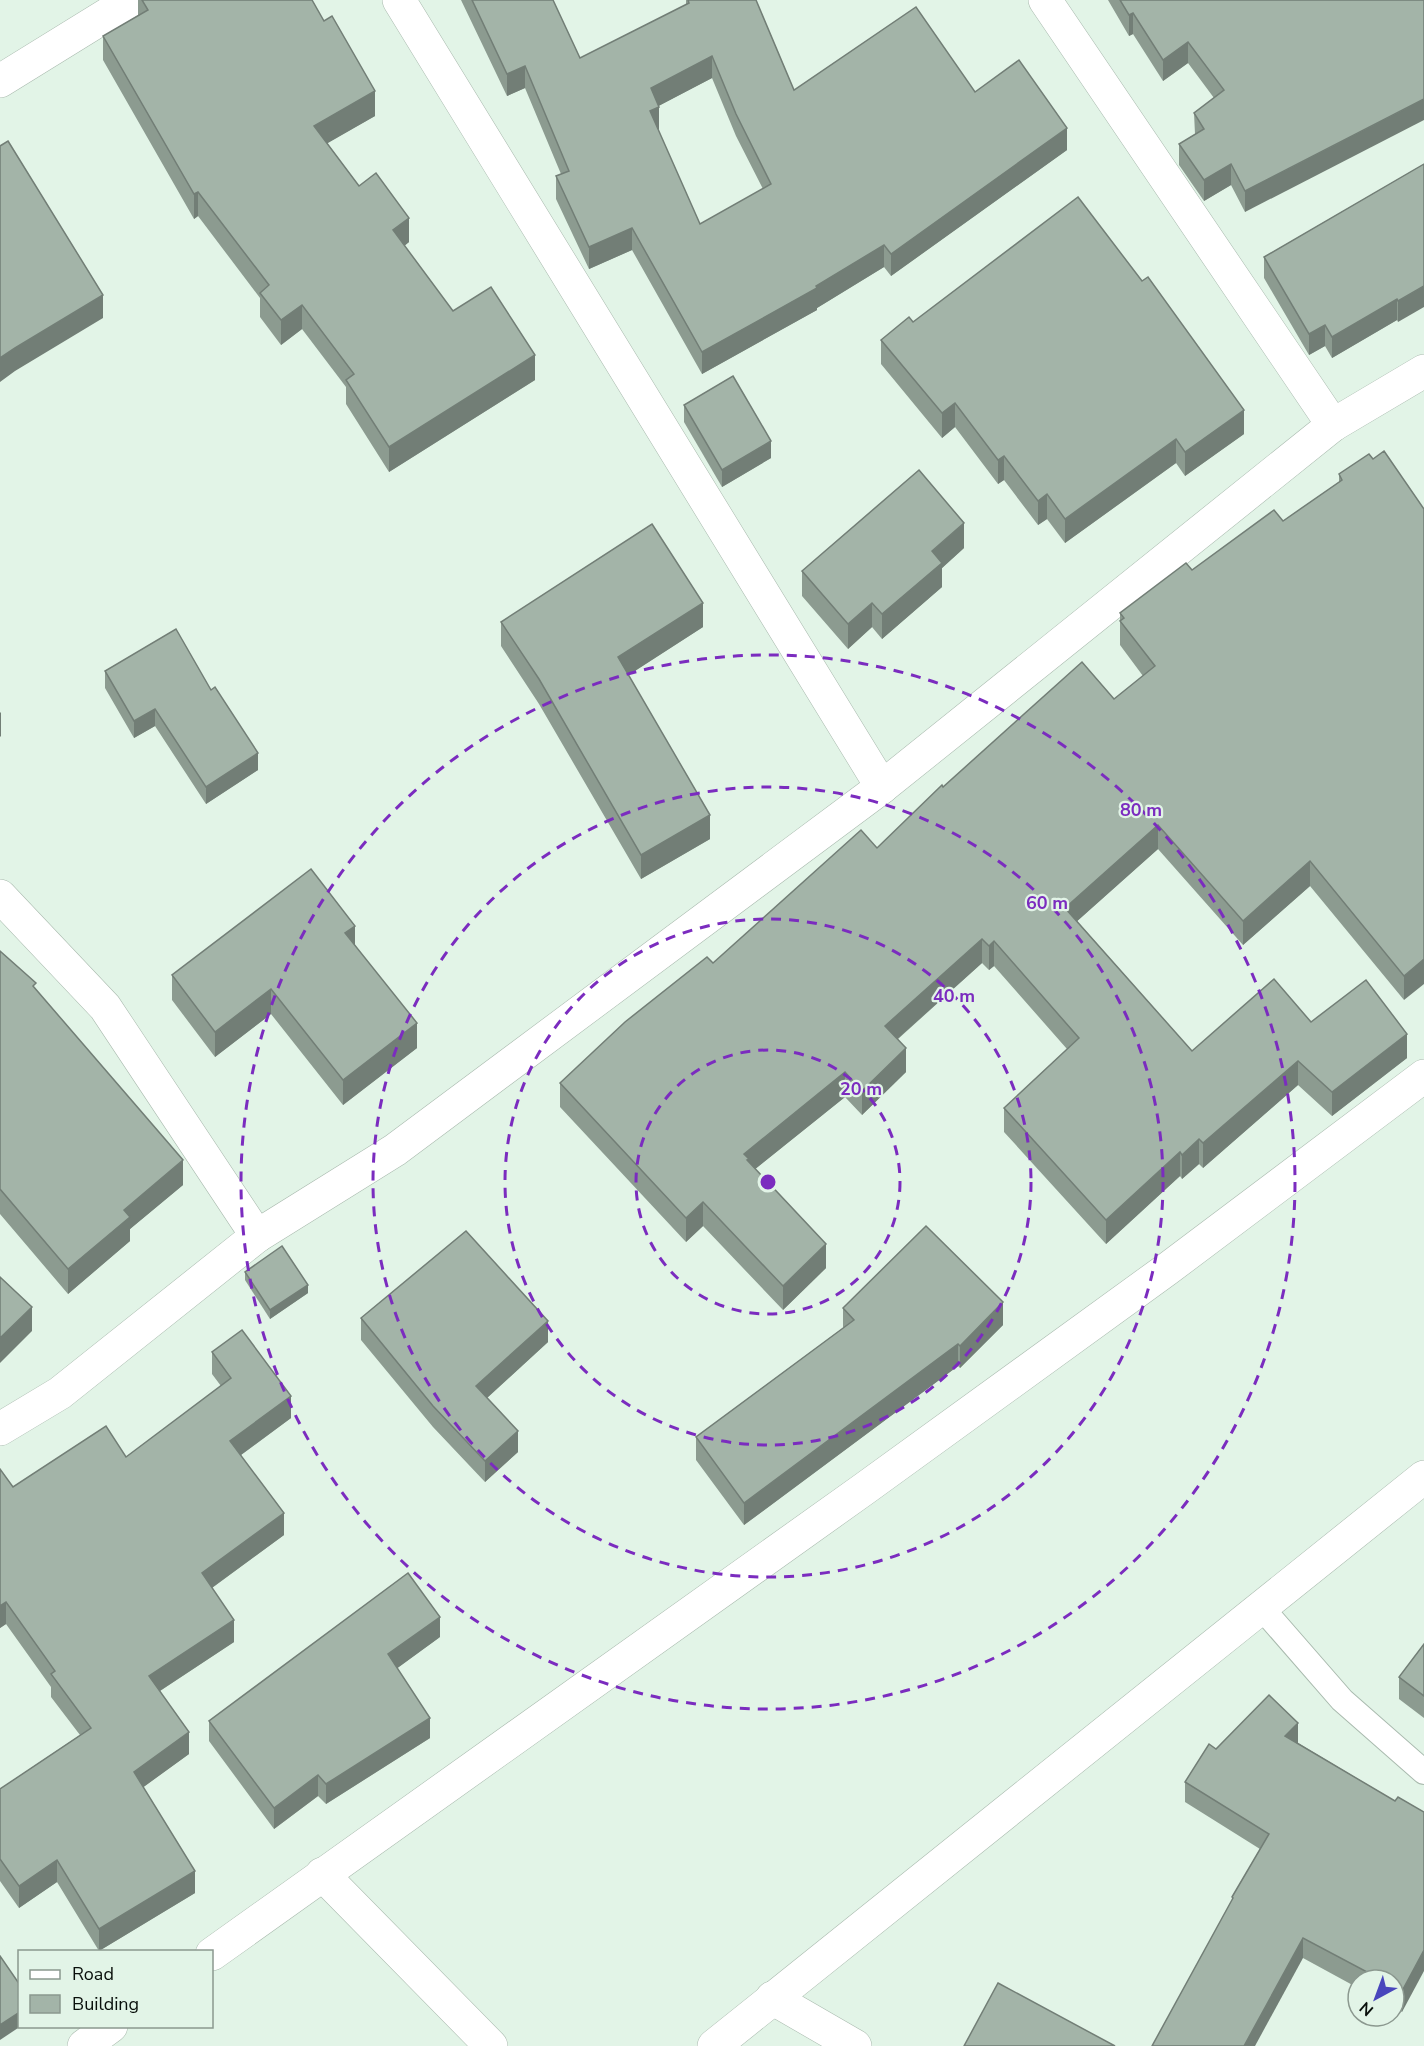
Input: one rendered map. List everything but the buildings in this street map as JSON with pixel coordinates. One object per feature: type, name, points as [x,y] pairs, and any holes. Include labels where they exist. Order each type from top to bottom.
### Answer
[{"type":"street","points":[[0,81],[131,0]]},
{"type":"street","points":[[399,0],[882,787]]},
{"type":"street","points":[[1045,0],[1333,425]]},
{"type":"street","points":[[0,1429],[60,1393],[257,1236],[395,1150],[882,787],[1333,425],[1424,371]]},
{"type":"street","points":[[0,896],[105,1006],[257,1236]]},
{"type":"street","points":[[213,1953],[874,1482],[1157,1277],[1424,1076]]},
{"type":"street","points":[[714,2046],[1424,1477]]},
{"type":"street","points":[[322,1874],[491,2046]]},
{"type":"street","points":[[772,1998],[855,2046]]},
{"type":"street","points":[[84,2046],[108,2028]]},
{"type":"lane","points":[[1261,1607],[1342,1700],[1424,1772]]}]
